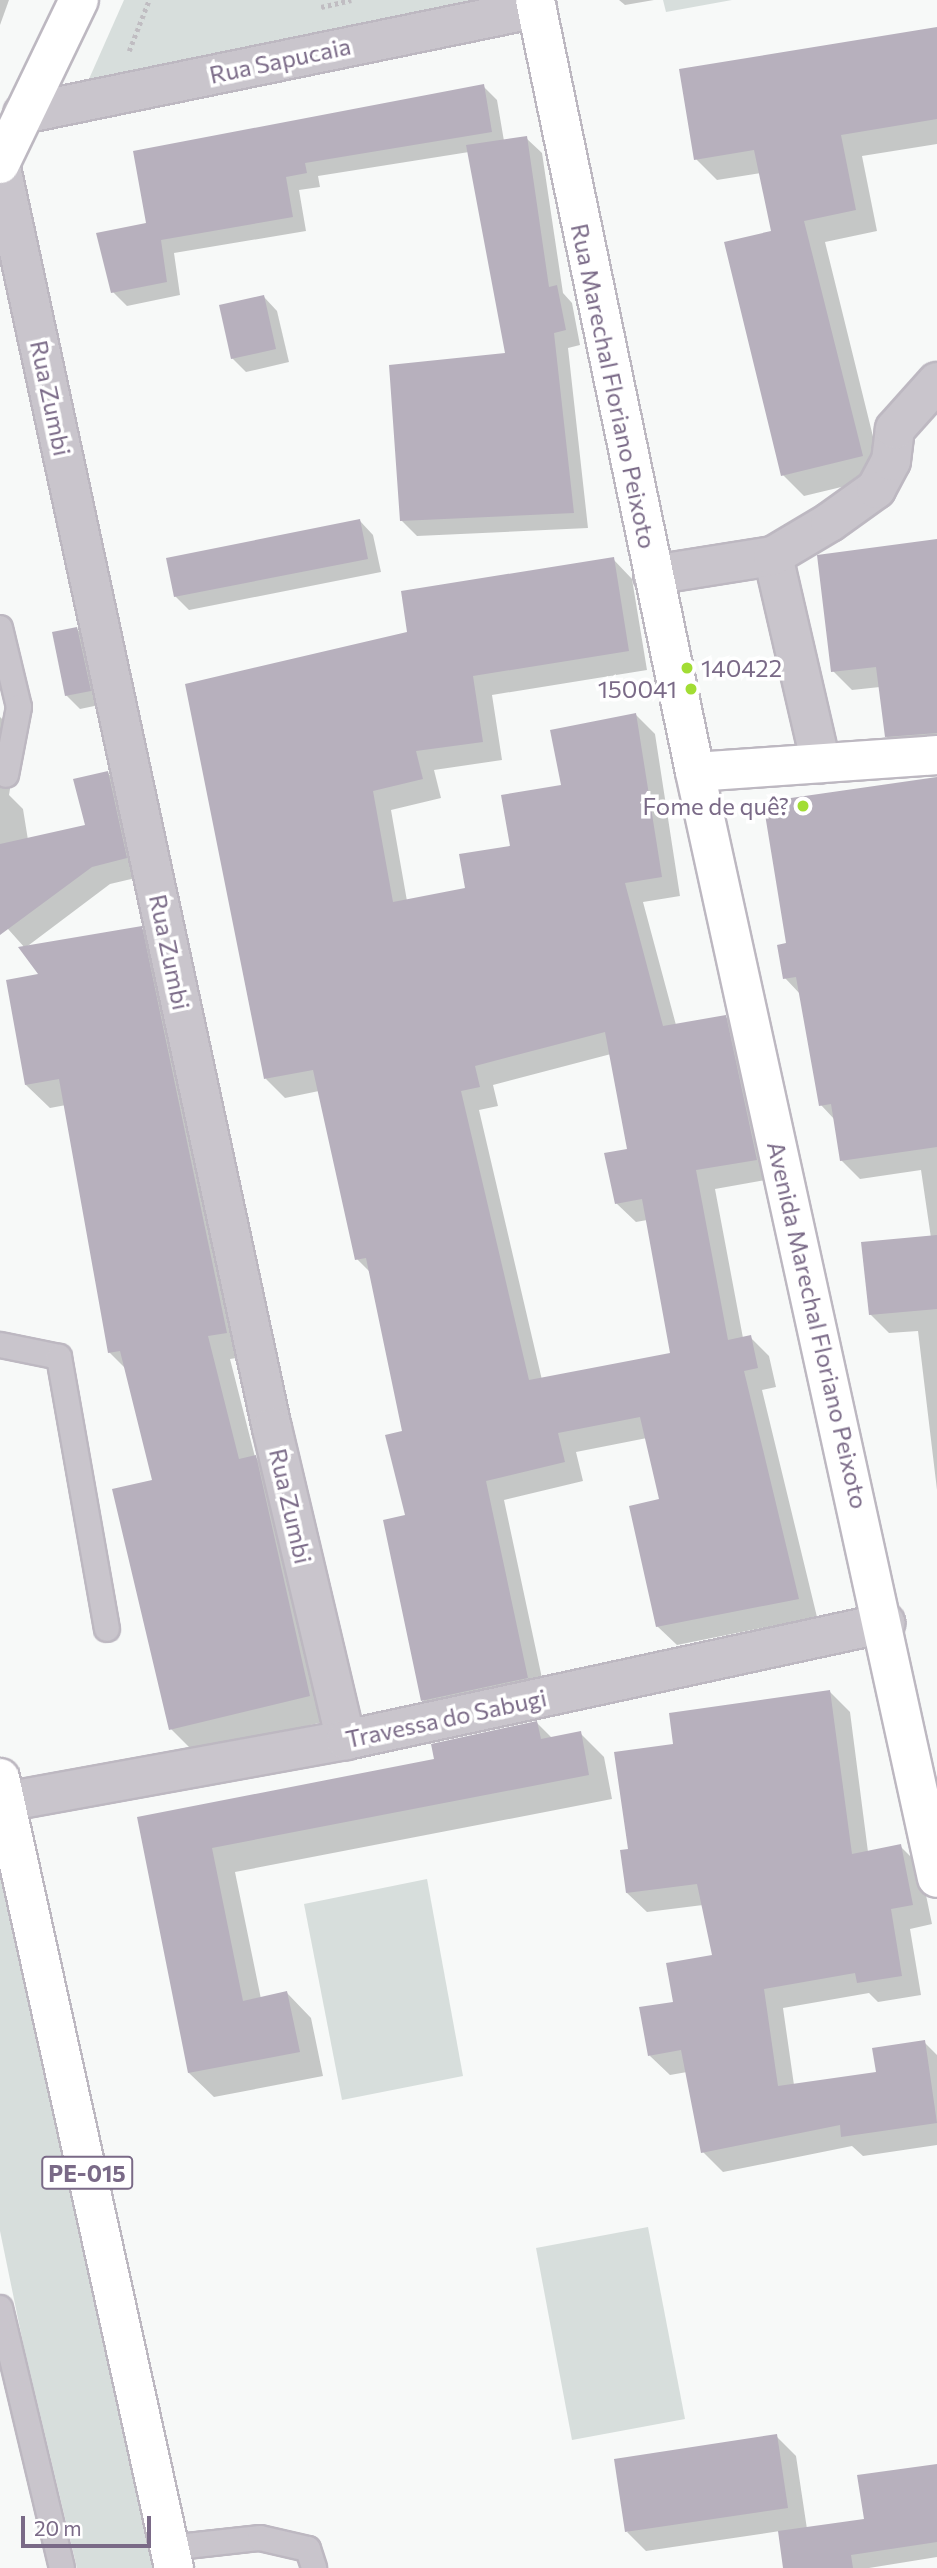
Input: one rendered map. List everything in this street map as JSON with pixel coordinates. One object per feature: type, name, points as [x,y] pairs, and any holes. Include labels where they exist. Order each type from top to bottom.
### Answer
[{"type":"main road","points":[[0,163],[79,0]]},
{"type":"main road","name":"Rua Marechal Floriano Peixoto","points":[[536,4],[695,772]]},
{"type":"main road","points":[[695,772],[937,755]]},
{"type":"main road","name":"Avenida Marechal Floriano Peixoto","points":[[695,772],[885,1623],[937,1878]]},
{"type":"main road","name":"PE-015","points":[[3,1790],[171,2558]]},
{"type":"street","name":"Rua Sapucaia","points":[[23,114],[536,4]]},
{"type":"street","name":"Rua Zumbi","points":[[0,163],[272,1428],[345,1740]]},
{"type":"street","points":[[653,575],[774,556],[876,489],[891,461],[895,429],[937,382]]},
{"type":"street","points":[[774,556],[821,764]]},
{"type":"street","name":"Travessa do Sabugi","points":[[3,1790],[345,1740],[885,1623]]},
{"type":"lane","points":[[0,628],[19,707],[6,775]]},
{"type":"lane","points":[[0,1345],[59,1357],[107,1629]]},
{"type":"lane","points":[[0,2308],[62,2568]]},
{"type":"lane","points":[[171,2558],[260,2538],[308,2549],[314,2568]]},
{"type":"shaded area","points":[[124,0],[507,0],[85,88]]},
{"type":"shaded area","points":[[663,0],[732,0],[666,12]]},
{"type":"shaded area","points":[[0,1851],[170,2568],[77,2568],[23,2343],[0,2231]]},
{"type":"shaded area","points":[[427,1879],[463,2076],[342,2100],[304,1904]]},
{"type":"shaded area","points":[[648,2227],[685,2419],[572,2440],[536,2248]]},
{"type":"building","points":[[937,27],[937,119],[841,135],[856,210],[804,221],[863,456],[781,476],[724,242],[771,231],[754,150],[694,160],[679,69]]},
{"type":"building","points":[[484,84],[492,132],[305,163],[307,173],[286,177],[293,217],[161,240],[167,282],[111,293],[96,233],[146,223],[133,151]]},
{"type":"building","points":[[527,136],[549,287],[557,285],[566,330],[554,333],[574,513],[400,521],[389,365],[505,353],[466,145]]},
{"type":"building","points":[[264,295],[276,349],[231,359],[219,305]]},
{"type":"building","points":[[360,519],[368,559],[174,597],[166,558]]},
{"type":"building","points":[[937,539],[937,733],[885,737],[876,667],[831,672],[817,555]]},
{"type":"building","points":[[614,557],[629,651],[473,676],[483,742],[416,751],[423,779],[373,791],[393,902],[465,888],[459,854],[510,846],[501,795],[561,785],[550,730],[636,713],[662,877],[625,883],[663,1026],[726,1015],[757,1160],[696,1170],[728,1340],[751,1335],[758,1368],[744,1371],[799,1599],[656,1627],[629,1506],[659,1499],[640,1417],[558,1433],[565,1462],[486,1481],[528,1678],[421,1701],[383,1520],[405,1515],[385,1435],[402,1431],[366,1258],[355,1260],[313,1070],[264,1079],[185,684],[407,632],[401,591]],"holes":[[[605,1032],[627,1149],[604,1153],[615,1204],[642,1199],[670,1353],[529,1380],[461,1091],[480,1087],[475,1066]]]},
{"type":"building","points":[[77,627],[91,691],[65,696],[52,632]]},
{"type":"building","points":[[108,771],[127,858],[92,867],[0,935],[0,844],[85,825],[73,779]]},
{"type":"building","points":[[937,777],[937,1147],[840,1161],[831,1104],[819,1106],[796,977],[783,979],[777,945],[786,943],[763,802]]},
{"type":"building","points":[[142,926],[227,1333],[208,1336],[239,1459],[256,1455],[310,1696],[169,1730],[112,1489],[152,1480],[120,1351],[108,1353],[59,1079],[25,1085],[6,980],[38,974],[18,947]]},
{"type":"building","points":[[937,1235],[937,1309],[869,1315],[861,1242]]},
{"type":"building","points":[[830,1690],[852,1854],[901,1844],[913,1905],[891,1909],[902,1976],[857,1983],[855,1973],[764,1989],[778,2086],[876,2072],[872,2048],[925,2040],[937,2123],[841,2137],[840,2125],[701,2153],[681,2050],[648,2056],[639,2007],[673,2002],[666,1963],[712,1955],[697,1884],[626,1893],[620,1850],[628,1849],[614,1752],[673,1744],[669,1713]]},
{"type":"building","points":[[537,1721],[541,1739],[581,1731],[589,1775],[212,1848],[243,2001],[287,1991],[300,2052],[188,2073],[137,1817],[434,1759],[431,1744]]},
{"type":"building","points":[[777,2434],[788,2508],[625,2532],[614,2459]]},
{"type":"building","points":[[937,2464],[937,2542],[851,2555],[853,2568],[783,2568],[778,2531],[864,2519],[857,2475]]},
{"type":"place","name":"140422","points":[[687,668]]},
{"type":"place","name":"150041","points":[[691,689]]},
{"type":"place","name":"Fome de quê?","points":[[803,806]]}]
